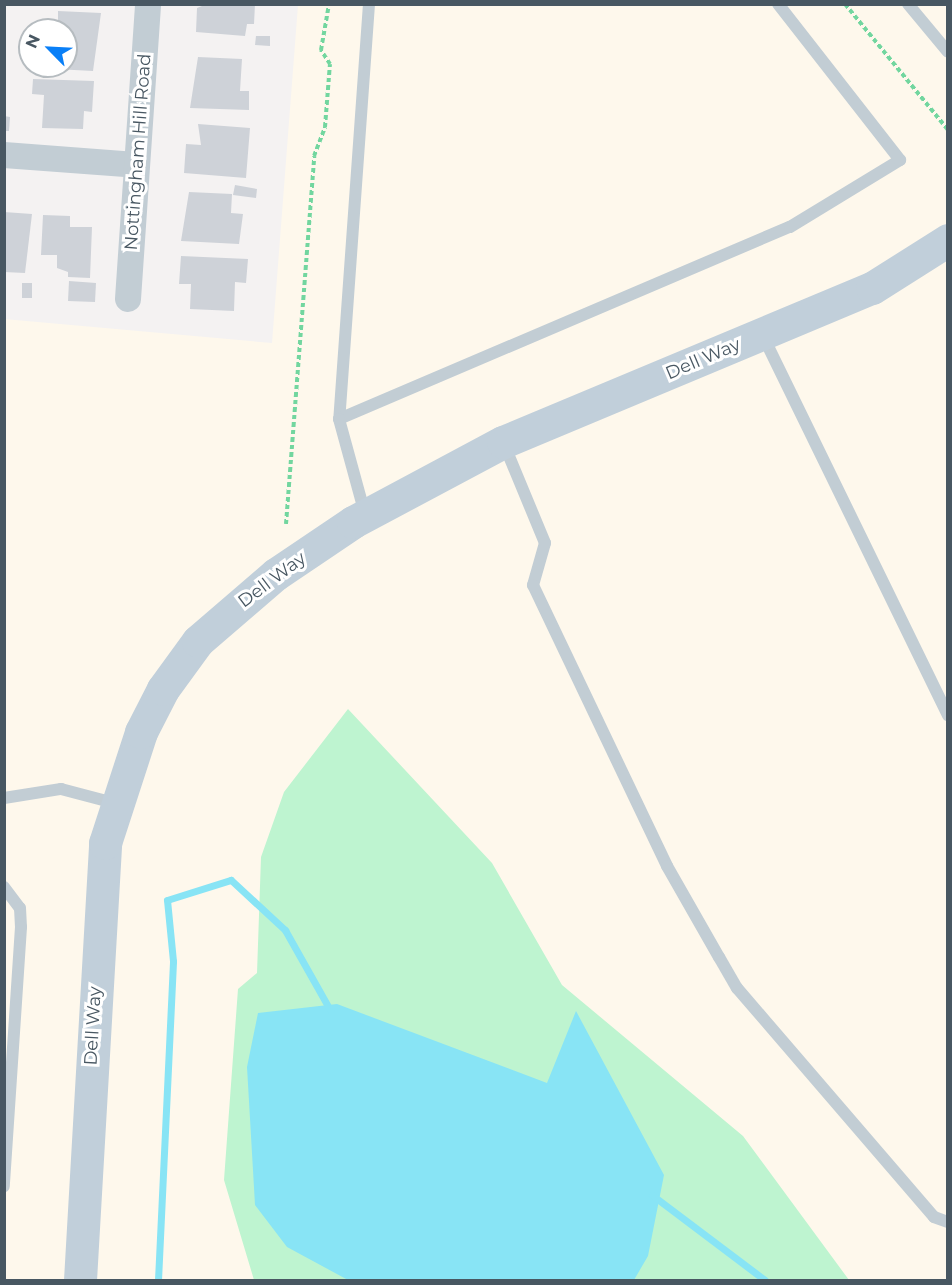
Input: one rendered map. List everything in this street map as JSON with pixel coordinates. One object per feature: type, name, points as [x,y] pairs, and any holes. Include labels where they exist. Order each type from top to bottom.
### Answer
[{"type":"street","name":"Nottingham Hill Road","points":[[128,299],[148,4]]},
{"type":"street","points":[[4,155],[136,165]]},
{"type":"street","name":"Dell Way","points":[[80,1281],[98,923],[114,803],[163,689],[198,641],[276,574],[365,516],[503,442],[872,288],[948,240]]},
{"type":"lane","points":[[365,516],[339,419],[369,4]]},
{"type":"lane","points":[[339,419],[790,227],[900,160],[778,4]]},
{"type":"lane","points":[[908,4],[948,52]]},
{"type":"lane","points":[[762,334],[948,715]]},
{"type":"lane","points":[[503,442],[545,543],[533,585],[667,866],[707,937],[737,988],[934,1217],[948,1222]]},
{"type":"lane","points":[[4,798],[61,789],[114,803]]},
{"type":"lane","points":[[4,887],[20,908],[21,927],[4,1186]]},
{"type":"path","points":[[286,524],[314,156],[325,127],[330,64],[321,50],[329,4]]},
{"type":"path","points":[[845,4],[948,130]]},
{"type":"shaded area","points":[[298,5],[947,5],[947,1280],[5,1280],[4,319],[272,343]]},
{"type":"green space","points":[[348,709],[492,863],[562,985],[743,1136],[849,1280],[254,1280],[224,1180],[238,989],[257,973],[261,857],[284,792]]},
{"type":"water","points":[[337,1004],[547,1083],[576,1011],[664,1175],[648,1256],[634,1280],[348,1280],[287,1247],[255,1205],[247,1067],[258,1013]]},
{"type":"building","points":[[207,4],[255,4],[254,24],[247,24],[245,36],[196,32],[197,8]]},
{"type":"building","points":[[58,11],[101,13],[93,71],[78,70],[78,18],[58,18]]},
{"type":"building","points":[[256,36],[270,36],[270,46],[255,45]]},
{"type":"building","points":[[198,57],[242,59],[240,91],[249,91],[249,110],[190,108]]},
{"type":"building","points":[[33,79],[94,81],[92,112],[84,111],[83,129],[42,128],[44,95],[32,94]]},
{"type":"building","points":[[4,116],[10,117],[9,131],[4,131]]},
{"type":"building","points":[[198,124],[250,128],[246,178],[184,173],[186,144],[201,145]]},
{"type":"building","points":[[235,185],[257,189],[256,198],[233,195]]},
{"type":"building","points":[[189,192],[232,194],[231,213],[243,214],[239,244],[181,241]]},
{"type":"building","points":[[4,212],[32,214],[25,273],[4,272]]},
{"type":"building","points":[[43,215],[70,216],[70,227],[92,227],[90,278],[68,277],[68,272],[57,268],[57,255],[41,255]]},
{"type":"building","points":[[181,256],[248,259],[246,283],[235,282],[234,311],[190,309],[191,284],[179,284]]},
{"type":"building","points":[[69,281],[96,283],[95,302],[68,301]]},
{"type":"building","points":[[22,283],[32,283],[32,298],[22,298]]},
{"type":"waterway","points":[[158,1280],[173,961],[167,900],[231,880],[285,930],[330,1010]]},
{"type":"waterway","points":[[652,1195],[765,1280]]}]
